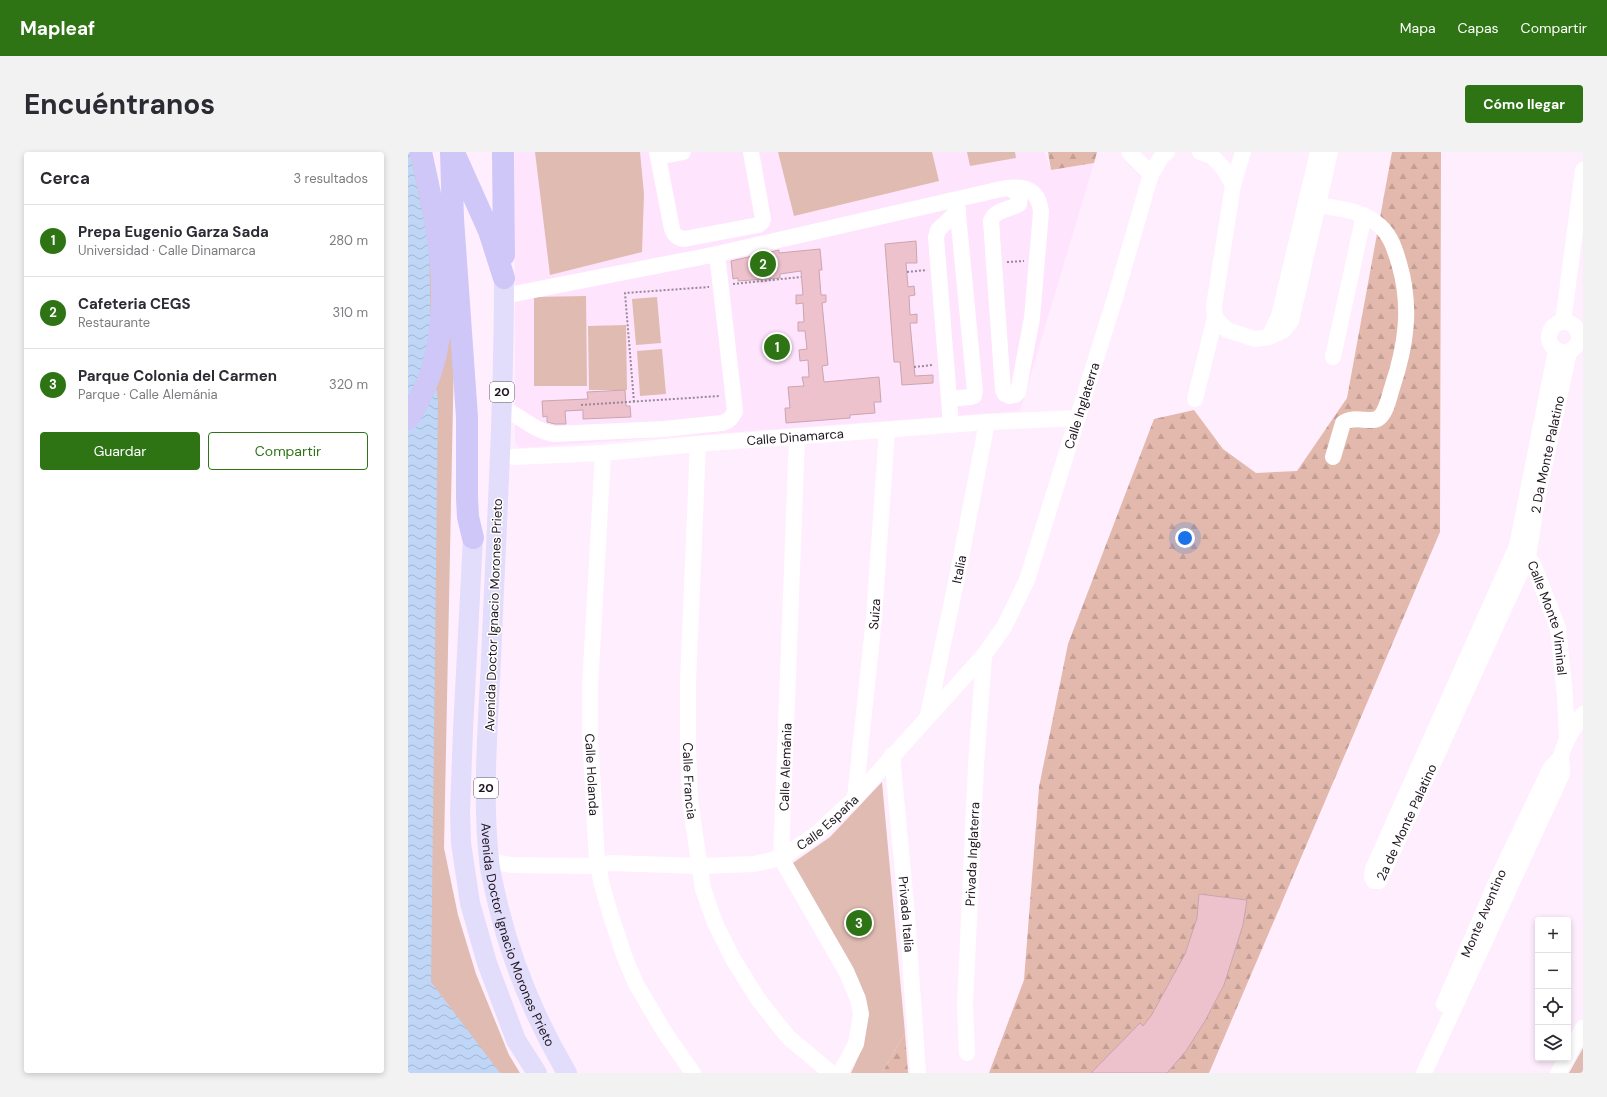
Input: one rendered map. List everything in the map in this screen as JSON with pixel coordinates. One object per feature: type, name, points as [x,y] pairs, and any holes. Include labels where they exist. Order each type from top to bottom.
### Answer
[{"type":"highway","points":[[408,419],[426,388],[436,355],[441,325],[443,297],[442,267],[421,152]]},
{"type":"highway","points":[[453,152],[453,219],[467,417],[468,517],[473,538]]},
{"type":"highway","name":"Avenida Doctor Ignacio Morones Prieto","points":[[453,152],[490,231],[504,287]]},
{"type":"highway","points":[[465,152],[465,217],[478,395],[479,435],[473,538]]},
{"type":"highway","points":[[503,152],[504,287]]},
{"type":"main road","name":"Avenida Doctor Ignacio Morones Prieto","points":[[504,287],[502,408],[486,792],[489,861],[499,910],[517,966],[548,1040],[567,1073]]},
{"type":"main road","name":"Avenida Doctor Ignacio Morones Prieto","points":[[473,538],[463,730],[460,812],[461,843],[470,903],[490,970],[516,1040],[537,1073]]},
{"type":"main road","points":[[461,843],[489,861],[467,882]]},
{"type":"street","points":[[683,152],[658,155],[672,228],[674,234],[678,238],[684,239],[758,225],[762,222],[763,219],[751,152]]},
{"type":"street","points":[[1129,152],[1151,174]]},
{"type":"street","name":"Calle Inglaterra","points":[[984,654],[1004,627],[1027,580],[1115,298],[1151,174],[1162,156],[1167,152]]},
{"type":"street","points":[[1200,152],[1212,156],[1224,169],[1233,185]]},
{"type":"street","points":[[1195,399],[1215,318],[1214,306],[1233,185],[1243,152]]},
{"type":"street","points":[[1269,337],[1282,307],[1318,152]]},
{"type":"street","points":[[1215,318],[1226,330],[1255,339],[1269,337],[1283,331],[1290,321],[1330,152]]},
{"type":"street","points":[[1567,323],[1583,170]]},
{"type":"street","points":[[504,287],[598,278],[957,205],[1009,188],[1023,187],[1036,195],[1040,203],[1041,212],[1032,318],[1018,392],[1015,395],[1010,396],[1005,394],[1003,390],[991,221],[996,214],[1019,204],[1019,195],[1009,188]]},
{"type":"street","points":[[949,399],[970,398],[974,396],[975,391],[957,205]]},
{"type":"street","points":[[951,425],[936,237],[938,230],[957,205]]},
{"type":"street","points":[[1318,205],[1350,210],[1364,215],[1380,225],[1389,237],[1396,252],[1403,278],[1407,303],[1407,322],[1396,375],[1384,410],[1380,417],[1374,420],[1353,418],[1348,419],[1343,423],[1333,456]]},
{"type":"street","points":[[1333,357],[1364,215]]},
{"type":"street","points":[[1567,323],[1583,250]]},
{"type":"street","points":[[502,408],[512,412],[543,432],[554,434],[664,429],[729,421],[734,411],[733,395],[717,254]]},
{"type":"street","points":[[1567,323],[1578,330],[1579,340],[1575,348],[1563,351],[1551,343],[1550,334],[1554,326],[1567,323]]},
{"type":"street","name":"2 Da Monte Palatino","points":[[1522,551],[1563,351]]},
{"type":"street","name":"Calle Dinamarca","points":[[513,458],[603,453],[698,444],[987,422],[1078,418]]},
{"type":"street","name":"Italia","points":[[928,715],[957,581],[987,422]]},
{"type":"street","name":"Suiza","points":[[855,798],[874,618],[887,430]]},
{"type":"street","name":"Calle Alemánia","points":[[781,858],[797,437]]},
{"type":"street","name":"Calle Francia","points":[[698,444],[688,682],[688,751],[690,801],[703,889],[715,923],[733,959],[758,999],[788,1037],[830,1073]]},
{"type":"street","name":"Calle Holanda","points":[[603,453],[590,688],[590,734],[602,862],[603,889],[636,984],[665,1033],[693,1073]]},
{"type":"street","name":"2a de Monte Palatino","points":[[1522,551],[1379,881],[1374,881],[1372,878],[1373,869],[1522,551]]},
{"type":"street","name":"Calle Monte Viminal","points":[[1522,551],[1534,567],[1558,628],[1561,645],[1567,740]]},
{"type":"street","name":"Calle España","points":[[489,861],[511,865],[602,862],[700,866],[754,864],[781,858],[815,835],[855,798],[984,654]]},
{"type":"street","name":"Privada Inglaterra","points":[[966,1053],[965,1006],[976,765],[984,654]]},
{"type":"street","points":[[1565,696],[1572,708],[1583,713]]},
{"type":"street","name":"Monte Aventino","points":[[1412,1073],[1456,978],[1503,869],[1550,769],[1561,757],[1567,740],[1583,713]]},
{"type":"street","name":"Privada Italia","points":[[892,755],[907,915],[918,1073]]},
{"type":"street","name":"Monte Aventino","points":[[1424,1073],[1562,774],[1563,768],[1561,757]]},
{"type":"street","points":[[781,858],[846,971],[858,999],[861,1014],[856,1044],[840,1073]]},
{"type":"street","points":[[1571,1050],[1583,1028]]},
{"type":"street","points":[[1558,1073],[1565,1061]]},
{"type":"path","points":[[634,402],[625,294],[802,277]]},
{"type":"path","points":[[581,405],[733,395]]},
{"type":"shaded area","points":[[408,152],[429,152],[454,355],[444,848],[458,915],[476,974],[509,1055],[520,1073],[408,1073]]},
{"type":"shaded area","points":[[515,152],[1044,152],[1051,170],[1094,163],[1020,411],[520,448],[515,442]]},
{"type":"shaded area","points":[[535,152],[640,152],[644,194],[642,252],[550,275]]},
{"type":"shaded area","points":[[778,152],[932,152],[939,181],[794,216]]},
{"type":"shaded area","points":[[967,152],[1015,152],[1016,158],[970,166]]},
{"type":"shaded area","points":[[586,296],[587,386],[534,386],[534,297]]},
{"type":"shaded area","points":[[657,297],[661,343],[636,345],[632,299]]},
{"type":"shaded area","points":[[626,325],[627,390],[589,390],[588,326]]},
{"type":"shaded area","points":[[662,349],[666,394],[640,396],[637,351]]},
{"type":"shaded area","points":[[882,782],[905,1033],[882,1073],[851,1073],[862,1049],[865,1012],[790,865],[830,837]]},
{"type":"shaded area","points":[[1583,1048],[1583,1073],[1569,1073]]},
{"type":"green space","points":[[1048,152],[1097,152],[1094,163],[1051,170]]},
{"type":"green space","points":[[1392,152],[1441,152],[1440,532],[1209,1073],[989,1073],[1024,980],[1039,787],[1068,644],[1154,419],[1194,410],[1223,449],[1256,473],[1297,471],[1347,398]]},
{"type":"green space","points":[[905,1033],[908,1073],[882,1073]]},
{"type":"water","points":[[408,152],[410,152],[429,245],[431,344],[438,401],[431,982],[500,1073],[408,1073]]},
{"type":"building","points":[[916,241],[917,263],[906,263],[908,287],[914,286],[915,295],[909,296],[910,315],[917,314],[917,323],[910,323],[915,376],[933,375],[933,383],[902,385],[900,362],[894,362],[885,244]]},
{"type":"building","points":[[820,249],[822,270],[819,270],[821,295],[826,295],[826,302],[822,303],[828,365],[822,366],[824,382],[879,377],[881,402],[874,402],[875,413],[850,415],[850,418],[786,423],[785,408],[790,408],[788,387],[804,386],[802,377],[809,377],[808,360],[800,361],[799,350],[807,349],[805,331],[798,331],[798,322],[804,322],[803,303],[796,304],[796,295],[803,295],[801,271],[780,274],[780,278],[738,281],[738,278],[733,279],[731,261],[779,250],[779,253]]},
{"type":"building","points":[[625,390],[626,406],[630,406],[631,417],[583,419],[583,410],[565,411],[566,424],[555,424],[547,422],[547,416],[543,417],[542,401],[588,399],[587,392]]},
{"type":"building","points":[[1199,894],[1247,900],[1243,925],[1224,985],[1205,1021],[1186,1051],[1167,1073],[1091,1073],[1140,1023],[1143,1026],[1151,1016],[1185,954],[1197,918]]},
{"type":"place","name":"Cafeteria CEGS","points":[[763,264]]},
{"type":"place","name":"Prepa Eugenio Garza Sada","points":[[777,347]]},
{"type":"place","name":"Parque Colonia del Carmen","points":[[859,923]]}]
